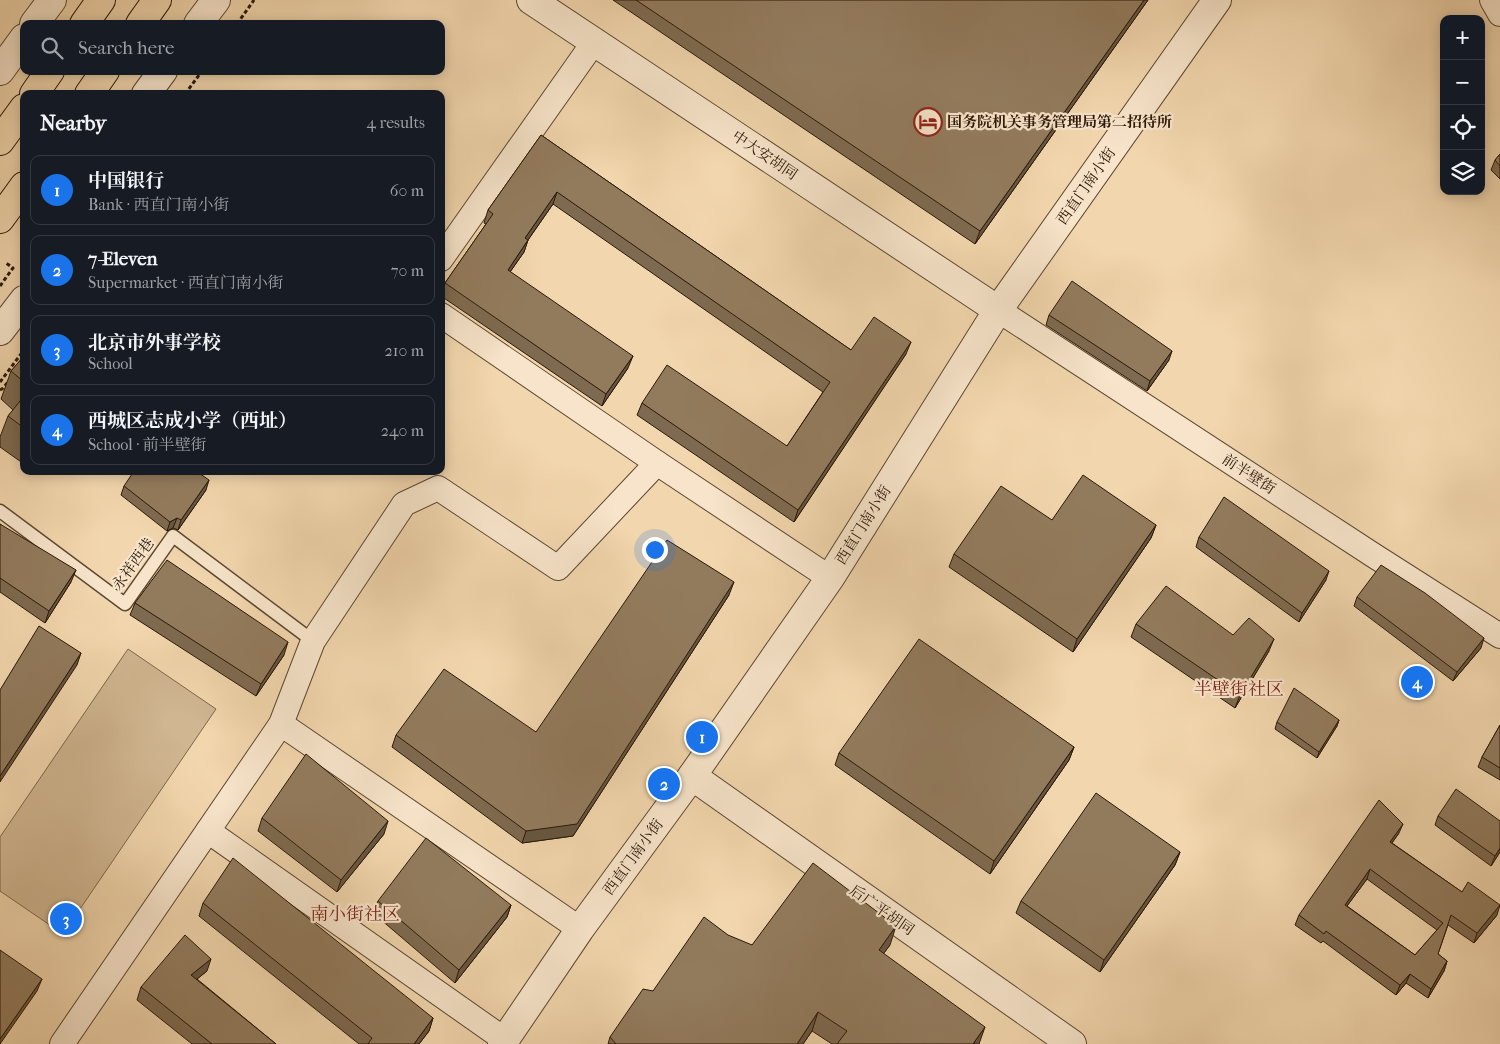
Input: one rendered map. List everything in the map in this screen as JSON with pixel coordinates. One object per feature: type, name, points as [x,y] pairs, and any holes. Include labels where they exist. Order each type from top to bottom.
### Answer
[{"type":"highway","points":[[87,20],[101,0]]},
{"type":"highway","points":[[143,20],[157,0]]},
{"type":"highway","points":[[37,90],[47,75]]},
{"type":"highway","points":[[92,90],[102,75]]},
{"type":"highway","points":[[102,90],[108,75]]},
{"type":"highway","points":[[0,141],[20,114]]},
{"type":"highway","points":[[0,219],[20,192]]},
{"type":"street","points":[[37,20],[52,0]]},
{"type":"street","points":[[201,20],[216,0]]},
{"type":"street","name":"中大安胡同","points":[[531,0],[998,310]]},
{"type":"street","name":"西直门南小街","points":[[503,1042],[580,929],[692,776],[830,578],[998,310],[1217,0]]},
{"type":"street","points":[[1492,0],[1500,14]]},
{"type":"street","points":[[445,253],[594,42]]},
{"type":"street","points":[[0,71],[20,44]]},
{"type":"street","points":[[149,90],[160,75]]},
{"type":"street","points":[[0,332],[20,305]]},
{"type":"street","name":"前半壁街","points":[[998,310],[1500,636]]},
{"type":"street","points":[[445,318],[657,463],[830,578]]},
{"type":"street","points":[[62,1044],[281,724],[313,641],[404,504],[438,488],[558,568],[657,463]]},
{"type":"street","points":[[281,724],[580,929]]},
{"type":"street","name":"后广平胡同","points":[[692,776],[1072,1044]]},
{"type":"street","points":[[208,831],[503,1042]]},
{"type":"lane","name":"永祥西巷","points":[[0,511],[124,604],[173,536],[313,641]]},
{"type":"path","points":[[240,20],[254,0]]},
{"type":"path","points":[[188,90],[199,75]]},
{"type":"path","points":[[0,286],[14,268],[6,263]]},
{"type":"path","points":[[0,382],[20,355]]},
{"type":"path","points":[[0,390],[2,390],[13,375]]},
{"type":"shaded area","points":[[128,649],[216,709],[63,934],[0,891],[0,837]]},
{"type":"building","name":"国务院机关事务管理局第二招待所","points":[[636,0],[1144,0],[980,231]]},
{"type":"building","points":[[541,135],[851,350],[874,317],[911,342],[798,510],[642,403],[667,365],[787,446],[830,382],[557,192],[525,238],[528,240],[508,270],[633,356],[606,394],[445,283],[493,214],[488,210]]},
{"type":"building","points":[[1500,154],[1500,166],[1495,160]]},
{"type":"building","points":[[1072,281],[1172,351],[1150,381],[1049,315]]},
{"type":"building","points":[[20,361],[20,379],[11,371]]},
{"type":"building","points":[[20,401],[20,425],[8,416]]},
{"type":"building","points":[[131,475],[202,475],[209,480],[181,520],[177,518],[170,522],[124,486]]},
{"type":"building","points":[[1083,475],[1156,525],[1077,639],[954,554],[1001,486],[1052,520]]},
{"type":"building","points":[[1224,497],[1329,571],[1302,613],[1199,537]]},
{"type":"building","points":[[0,524],[76,570],[49,611],[0,578]]},
{"type":"building","points":[[667,540],[734,582],[577,824],[526,831],[396,735],[444,669],[536,732]]},
{"type":"building","points":[[167,560],[288,642],[261,684],[135,603]]},
{"type":"building","points":[[1381,565],[1425,593],[1484,638],[1457,672],[1357,597]]},
{"type":"building","points":[[1166,586],[1233,635],[1249,618],[1274,639],[1240,695],[1136,624]]},
{"type":"building","points":[[39,626],[81,653],[0,776],[0,690]]},
{"type":"building","points":[[919,639],[1074,747],[994,861],[839,753]]},
{"type":"building","points":[[1294,688],[1339,720],[1319,752],[1277,722]]},
{"type":"building","points":[[1500,725],[1500,768],[1482,757]]},
{"type":"building","points":[[306,754],[388,821],[341,880],[262,818]]},
{"type":"building","points":[[1456,789],[1500,821],[1500,848],[1495,856],[1438,816]]},
{"type":"building","points":[[1096,793],[1180,852],[1104,960],[1021,901]]},
{"type":"building","points":[[1379,800],[1403,824],[1390,842],[1462,892],[1468,882],[1500,905],[1477,933],[1451,915],[1438,954],[1447,961],[1431,989],[1410,974],[1400,985],[1326,931],[1324,934],[1299,915]],"holes":[[[1370,869],[1443,923],[1415,955],[1345,905]]]},
{"type":"building","points":[[426,838],[511,905],[459,970],[378,901]]},
{"type":"building","points":[[233,858],[433,1018],[414,1044],[368,1044],[372,1038],[203,903]]},
{"type":"building","points":[[813,863],[896,926],[879,950],[985,1027],[973,1044],[837,1044],[847,1031],[818,1012],[797,1044],[616,1044],[610,1037],[643,989],[653,991],[704,917],[728,935],[752,945]]},
{"type":"building","points":[[185,935],[211,959],[191,975],[276,1044],[212,1044],[141,987]]},
{"type":"building","points":[[0,950],[42,979],[0,1039]]},
{"type":"place","name":"国务院机关事务管理局第二招待所","points":[[928,122]]},
{"type":"place","name":"西城区志成小学（西址）","points":[[1417,682]]},
{"type":"place","name":"中国银行","points":[[702,737]]},
{"type":"place","name":"7-Eleven","points":[[664,784]]},
{"type":"place","name":"北京市外事学校","points":[[66,919]]},
{"type":"district","name":"半壁街社区","points":[[1239,689]]},
{"type":"district","name":"南小街社区","points":[[355,914]]}]
